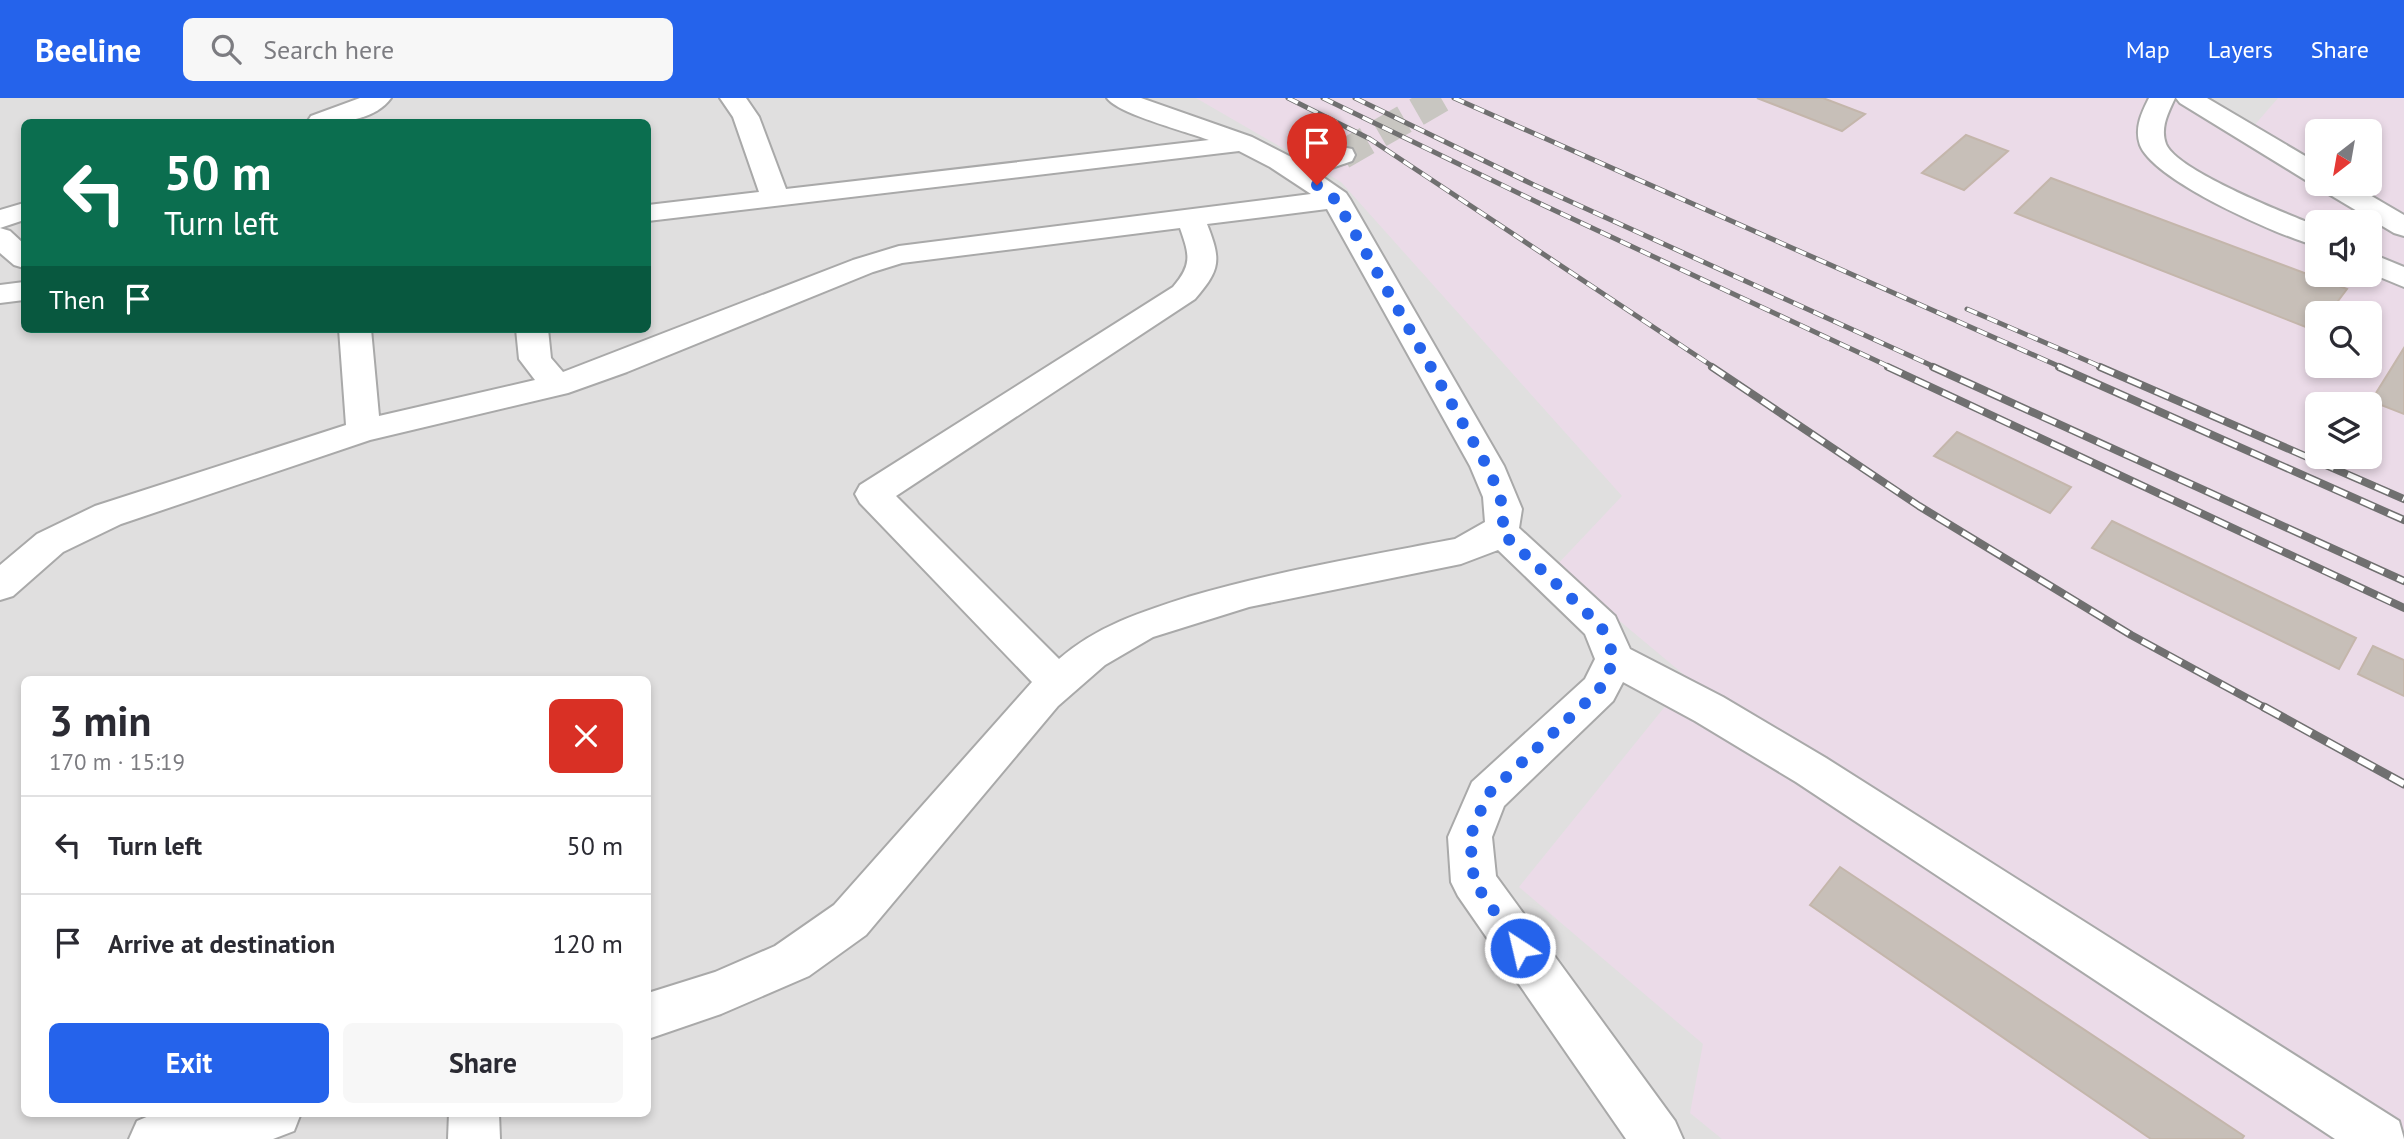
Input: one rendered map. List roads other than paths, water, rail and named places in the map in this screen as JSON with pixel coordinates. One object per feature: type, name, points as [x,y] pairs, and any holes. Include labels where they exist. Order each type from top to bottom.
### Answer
[{"type":"street","points":[[333,119],[378,98]]},
{"type":"street","points":[[733,98],[746,117],[775,198]]},
{"type":"street","points":[[651,1015],[721,992],[792,961],[850,920],[1044,695],[1091,654],[1139,627],[1248,593],[1461,551],[1485,543],[1501,532],[1505,518],[1501,499],[1487,466],[1336,200],[1298,171],[1244,144],[1120,98]]},
{"type":"street","points":[[2162,98],[2150,124],[2154,145],[2165,162],[2190,178],[2305,231]]},
{"type":"street","points":[[2189,98],[2305,168]]},
{"type":"street","points":[[651,213],[1244,144]]},
{"type":"street","points":[[1298,171],[1342,155]]},
{"type":"street","points":[[2352,196],[2404,227]]},
{"type":"street","points":[[0,586],[50,543],[108,515],[363,431],[556,386],[616,365],[863,266],[899,255],[1336,200]]},
{"type":"street","points":[[0,219],[21,212]]},
{"type":"street","points":[[1058,683],[873,494],[1184,293],[1199,277],[1205,261],[1191,218]]},
{"type":"street","points":[[0,237],[21,257]]},
{"type":"street","points":[[2382,268],[2404,278]]},
{"type":"street","points":[[0,294],[21,291]]},
{"type":"street","points":[[355,333],[363,431]]},
{"type":"street","points":[[533,333],[536,359],[556,386]]},
{"type":"street","points":[[1501,532],[1601,626],[1615,659],[1709,709],[1811,770],[2381,1139]]},
{"type":"street","points":[[1615,659],[1599,690],[1487,795],[1470,837],[1474,882],[1642,1134]]},
{"type":"street","points":[[474,1117],[474,1139]]},
{"type":"street","points":[[155,1139],[245,1125]]},
{"type":"tunnel","points":[[1342,155],[1441,98]]},
{"type":"railway","points":[[1288,98],[1370,139],[1715,368]]},
{"type":"railway","points":[[1323,98],[1543,205],[1892,368]]},
{"type":"railway","points":[[1355,98],[1534,185],[1937,368]]},
{"type":"railway","points":[[1454,98],[2063,368]]},
{"type":"railway","points":[[1967,309],[2104,368]]},
{"type":"railway","points":[[1712,367],[1919,506],[2131,635],[2267,709]]},
{"type":"railway","points":[[1888,367],[2404,608]]},
{"type":"railway","points":[[1933,367],[2404,581]]},
{"type":"railway","points":[[2059,367],[2404,520]]},
{"type":"railway","points":[[2100,367],[2404,499]]},
{"type":"railway","points":[[2264,707],[2404,784]]}]
